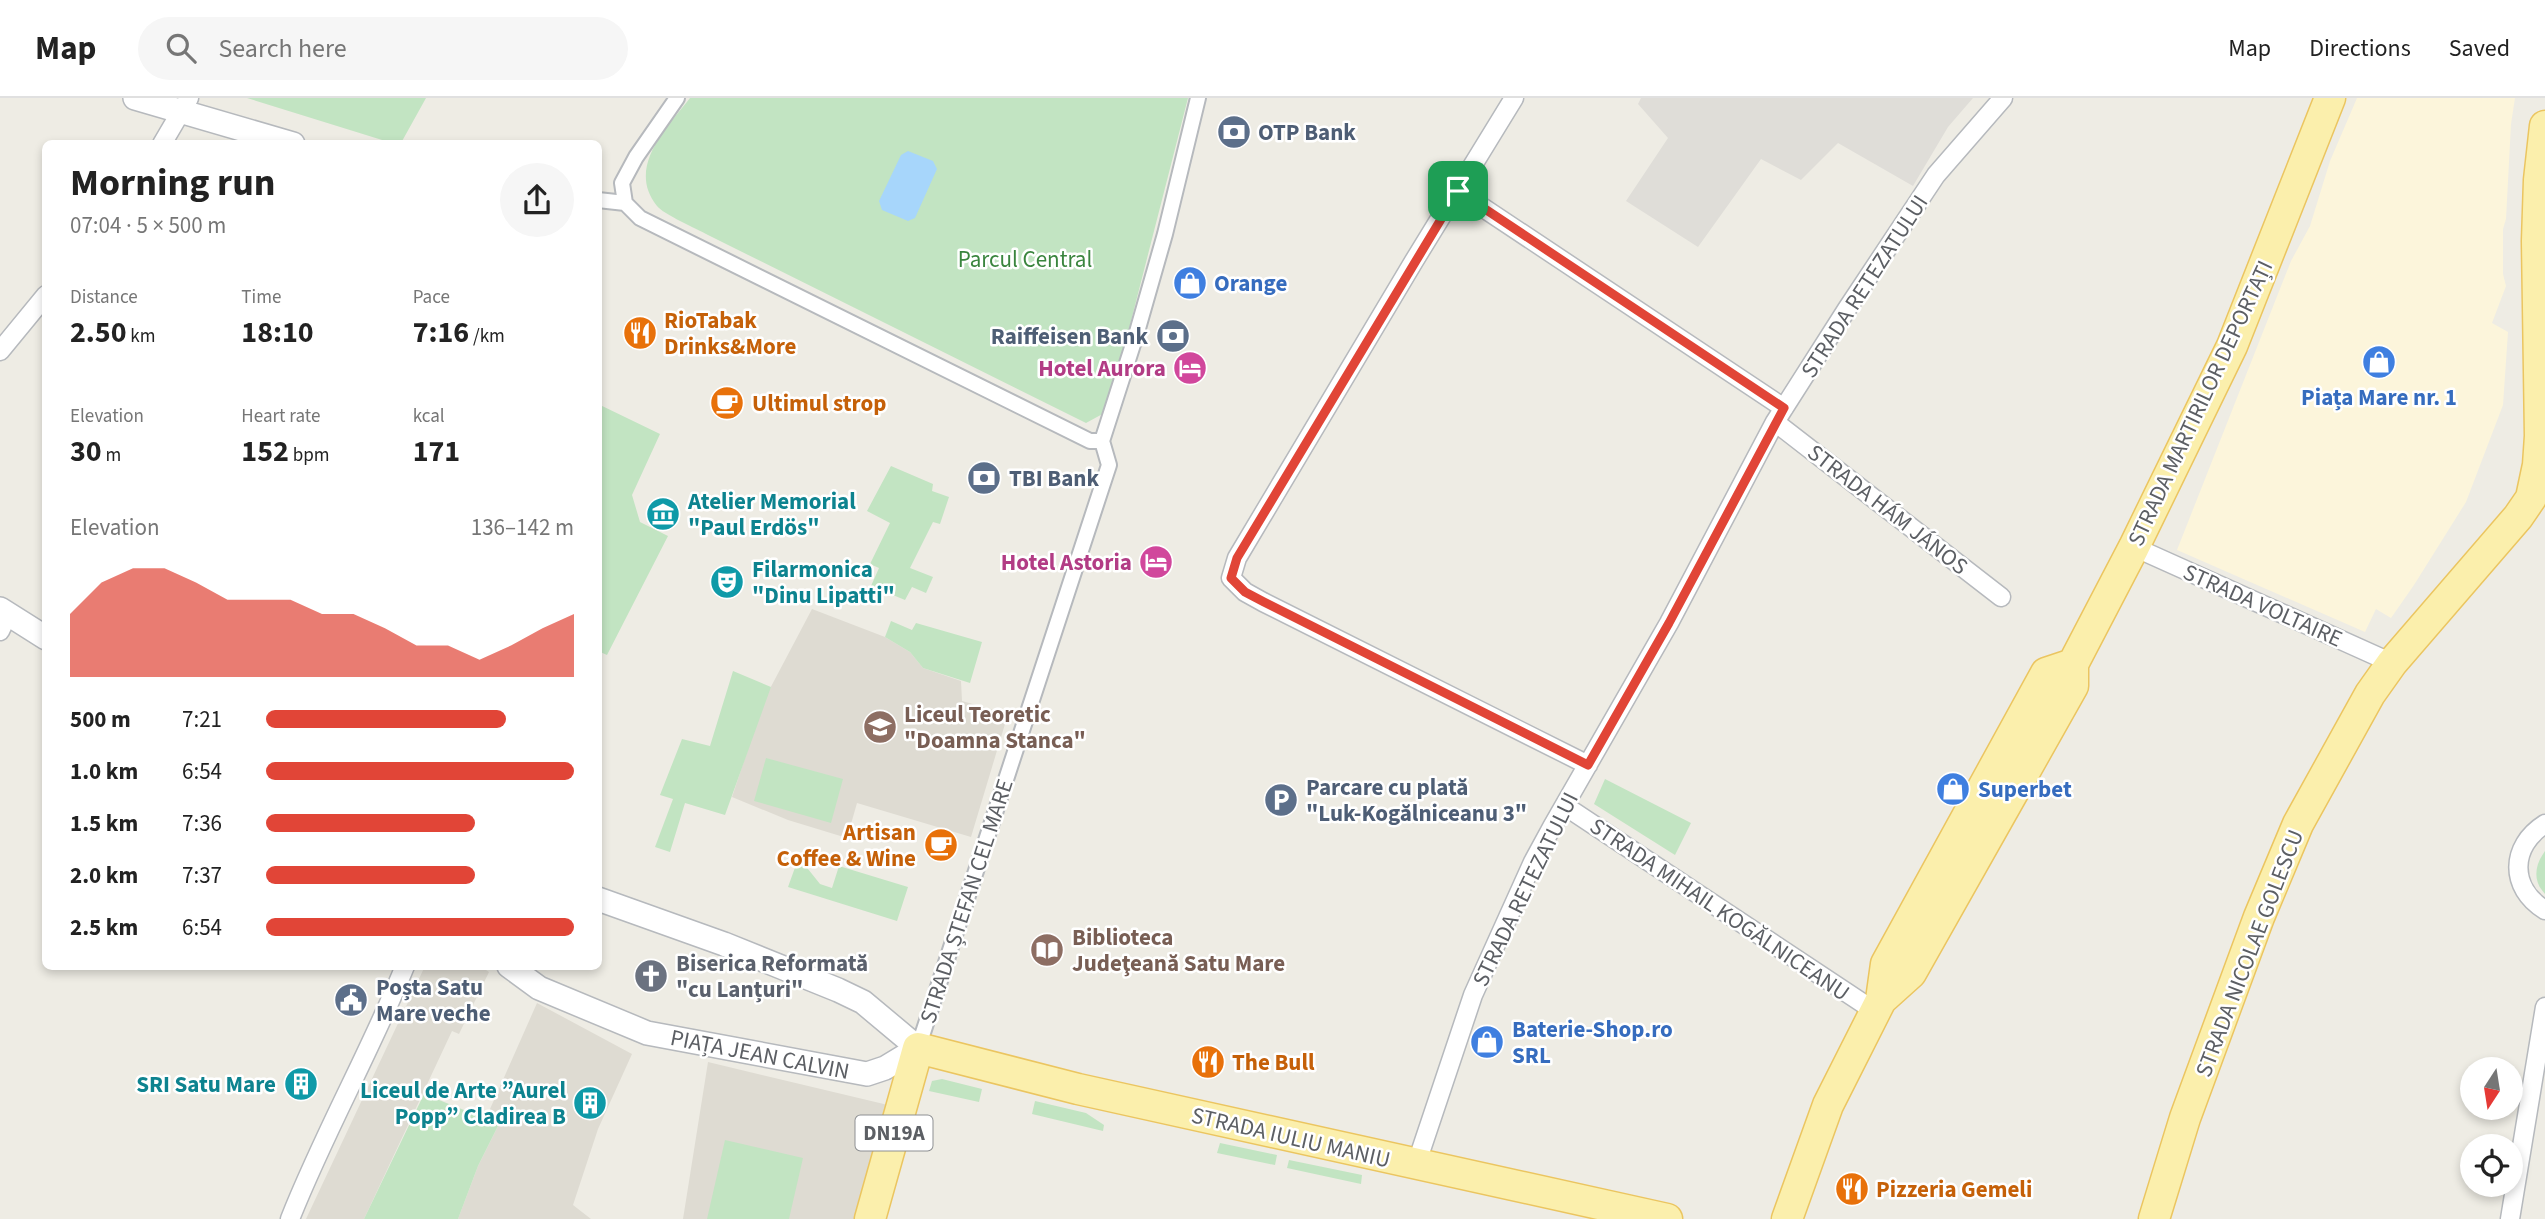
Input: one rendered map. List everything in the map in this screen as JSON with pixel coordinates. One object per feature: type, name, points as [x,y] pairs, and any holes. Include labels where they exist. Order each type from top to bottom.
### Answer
[{"type":"main road","name":"STRADA MARTIRILOR DEPORTAȚI","points":[[1787,1219],[1828,1105],[1878,1006],[1886,964],[2046,673],[2073,664],[2134,547],[2232,346],[2330,98]]},
{"type":"main road","name":"STRADA NICOLAE GOLESCU","points":[[2154,1219],[2185,1118],[2259,917],[2298,824],[2370,694],[2392,663],[2540,495],[2538,464],[2543,411],[2537,241],[2539,180],[2545,127]]},
{"type":"main road","name":"STRADA IULIU MANIU","points":[[918,1048],[1078,1089],[1667,1219]]},
{"type":"main road","name":"STRADA ȘTEFAN CEL MARE","points":[[870,1219],[918,1048]]},
{"type":"street","points":[[135,98],[185,105],[282,140]]},
{"type":"street","points":[[677,98],[636,157],[622,183],[625,203],[640,218],[1090,442],[1102,441],[1138,332],[1198,98]]},
{"type":"street","points":[[1514,98],[1237,558],[1231,578],[1245,592],[1264,602],[1588,765]]},
{"type":"street","name":"STRADA RETEZATULUI","points":[[1416,1165],[1473,995],[1533,862],[1669,623],[1779,415],[1936,174],[2003,98]]},
{"type":"street","points":[[164,140],[185,105]]},
{"type":"street","name":"STRADA HÁM JÁNOS","points":[[1458,191],[1779,415],[2001,597]]},
{"type":"street","points":[[602,200],[625,203]]},
{"type":"street","points":[[0,351],[42,300]]},
{"type":"street","name":"STRADA ȘTEFAN CEL MARE","points":[[918,1048],[1090,516],[1109,465],[1102,441]]},
{"type":"street","name":"STRADA VOLTAIRE","points":[[2134,547],[2392,663]]},
{"type":"street","points":[[3,618],[42,636]]},
{"type":"street","name":"STRADA MIHAIL KOGĂLNICEANU","points":[[1565,806],[1878,1006]]},
{"type":"street","points":[[2545,824],[2535,830],[2524,843],[2519,859],[2519,875],[2524,890],[2534,904],[2545,910]]},
{"type":"street","points":[[602,900],[724,944],[838,990],[863,1002],[918,1048]]},
{"type":"street","points":[[290,1219],[306,1179],[379,1030],[403,970]]},
{"type":"street","name":"PIAȚA JEAN CALVIN","points":[[514,970],[539,988],[647,1033],[867,1073],[885,1068],[918,1048]]},
{"type":"street","points":[[2510,1219],[2545,1007]]},
{"type":"shaded area","points":[[1641,98],[1973,98],[1948,127],[1913,186],[1838,143],[1801,180],[1761,159],[1698,247],[1626,201],[1668,138],[1638,104]]},
{"type":"shaded area","name":"Piața Mare nr. 1","points":[[2357,98],[2515,98],[2503,229],[2503,274],[2506,286],[2492,323],[2508,332],[2503,405],[2466,502],[2391,618],[2376,609],[2365,632],[2177,550],[2291,261],[2310,226],[2330,161]]},
{"type":"shaded area","name":"Liceul Teoretic \"Doamna Stanca\"","points":[[812,609],[885,637],[910,652],[923,668],[961,681],[962,701],[1008,714],[971,837],[857,803],[847,838],[788,820],[732,797],[765,698]]},
{"type":"shaded area","points":[[423,970],[489,972],[459,1034],[452,1031],[364,1219],[306,1219]]},
{"type":"shaded area","points":[[537,1003],[632,1054],[598,1129],[573,1205],[591,1219],[458,1219],[478,1166],[499,1124],[486,1118]]},
{"type":"shaded area","points":[[708,1062],[888,1105],[858,1219],[683,1219]]},
{"type":"green space","points":[[247,98],[426,98],[403,140],[382,140]]},
{"type":"green space","name":"Parcul Central","points":[[690,98],[1188,98],[1108,411],[1086,423],[660,209],[649,191],[646,177],[648,163],[661,135]]},
{"type":"green space","points":[[602,406],[660,434],[632,495],[640,522],[668,536],[607,655],[602,653]]},
{"type":"green space","points":[[891,466],[933,484],[932,491],[949,497],[940,524],[933,522],[910,568],[933,577],[926,593],[912,587],[905,600],[871,586],[879,568],[870,564],[890,523],[867,511]]},
{"type":"green space","points":[[891,621],[912,630],[916,623],[982,642],[970,683],[923,668],[910,652],[885,637]]},
{"type":"green space","points":[[733,671],[771,687],[725,815],[685,803],[670,852],[655,847],[673,799],[660,795],[682,739],[710,746]]},
{"type":"green space","points":[[766,758],[843,779],[831,823],[754,801]]},
{"type":"green space","points":[[1605,779],[1691,823],[1675,855],[1594,804]]},
{"type":"green space","points":[[2545,851],[2545,894],[2538,883],[2536,872]]},
{"type":"green space","points":[[797,862],[804,864],[820,884],[832,888],[839,866],[908,887],[897,921],[788,887]]},
{"type":"green space","points":[[942,1079],[982,1089],[979,1102],[929,1091],[932,1081]]},
{"type":"green space","points":[[424,1094],[499,1124],[478,1166],[458,1219],[364,1219]]},
{"type":"green space","points":[[1035,1101],[1086,1113],[1104,1125],[1103,1131],[1032,1114]]},
{"type":"green space","points":[[725,1140],[803,1158],[789,1219],[707,1219]]},
{"type":"green space","points":[[1220,1143],[1277,1155],[1275,1165],[1217,1153]]},
{"type":"green space","points":[[1289,1160],[1362,1175],[1361,1184],[1287,1168]]},
{"type":"water","points":[[908,151],[933,161],[937,169],[915,218],[908,221],[882,210],[879,201],[901,155]]},
{"type":"place","name":"OTP Bank","points":[[1234,132]]},
{"type":"place","name":"Orange","points":[[1190,283]]},
{"type":"place","name":"RioTabak Drinks&More","points":[[640,333]]},
{"type":"place","name":"Raiffeisen Bank","points":[[1173,336]]},
{"type":"place","name":"Piața Mare nr. 1","points":[[2379,362]]},
{"type":"place","name":"Hotel Aurora","points":[[1190,368]]},
{"type":"place","name":"Ultimul strop","points":[[727,403]]},
{"type":"place","name":"TBI Bank","points":[[984,478]]},
{"type":"place","name":"Atelier Memorial \"Paul Erdös\"","points":[[663,514]]},
{"type":"place","name":"Hotel Astoria","points":[[1156,562]]},
{"type":"place","name":"Filarmonica \"Dinu Lipatti\"","points":[[727,582]]},
{"type":"place","name":"Liceul Teoretic \"Doamna Stanca\"","points":[[880,727]]},
{"type":"place","name":"Superbet","points":[[1953,789]]},
{"type":"place","name":"Parcare cu plată \"Luk-Kogălniceanu 3\"","points":[[1281,800]]},
{"type":"place","name":"Artisan Coffee & Wine","points":[[941,845]]},
{"type":"place","name":"Biblioteca Judeţeană Satu Mare","points":[[1047,950]]},
{"type":"place","name":"Biserica Reformată \"cu Lanțuri\"","points":[[651,976]]},
{"type":"place","name":"Poșta Satu Mare veche","points":[[351,1000]]},
{"type":"place","name":"Baterie-Shop.ro SRL","points":[[1487,1042]]},
{"type":"place","name":"The Bull","points":[[1208,1062]]},
{"type":"place","name":"SRI Satu Mare","points":[[301,1084]]},
{"type":"place","name":"Liceul de Arte ”Aurel Popp” Cladirea B","points":[[590,1103]]},
{"type":"place","name":"Pizzeria Gemeli","points":[[1852,1189]]},
{"type":"route","points":[[1458,191],[1784,408],[1669,623],[1588,765],[1264,602],[1245,592],[1231,578],[1237,558],[1458,191]]}]
